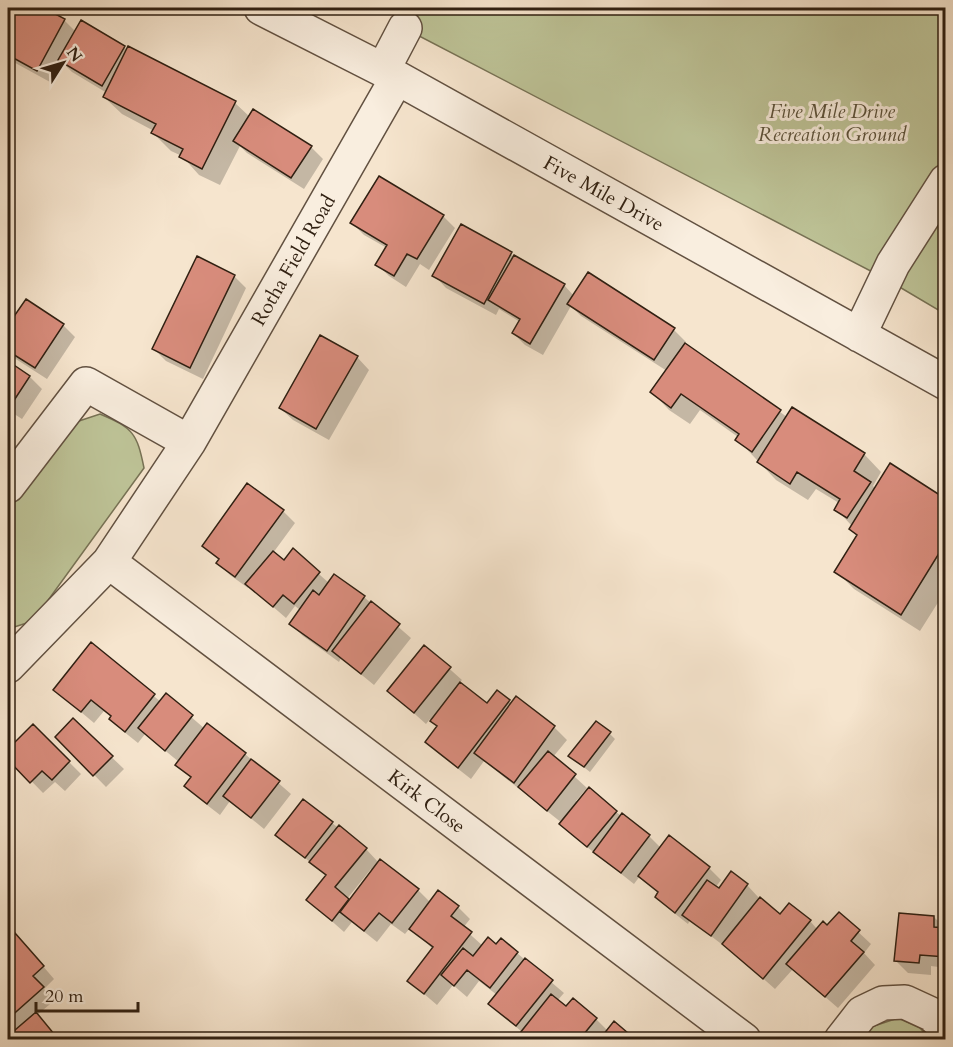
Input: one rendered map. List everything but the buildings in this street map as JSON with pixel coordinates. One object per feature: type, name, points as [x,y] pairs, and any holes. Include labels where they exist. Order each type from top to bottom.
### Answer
[{"type":"street","name":"Five Mile Drive","points":[[261,8],[390,74],[945,383]]},
{"type":"street","name":"Rotha Field Road","points":[[8,665],[109,562],[189,442],[390,74],[405,28]]},
{"type":"street","points":[[859,334],[893,264],[945,181]]},
{"type":"street","points":[[8,486],[91,371],[189,442]]},
{"type":"street","name":"Kirk Close","points":[[109,562],[744,1040]]},
{"type":"street","points":[[841,1040],[862,1012],[883,1003],[905,1002],[931,1014],[945,1027]]},
{"type":"green space","name":"Five Mile Drive Recreation Ground","points":[[405,8],[945,8],[945,314],[886,279],[400,26],[395,23]]},
{"type":"green space","points":[[100,414],[120,423],[132,433],[139,447],[144,468],[33,621],[8,629],[8,506],[70,424]]},
{"type":"green space","points":[[898,1018],[920,1028],[930,1039],[859,1040],[868,1028]]}]
